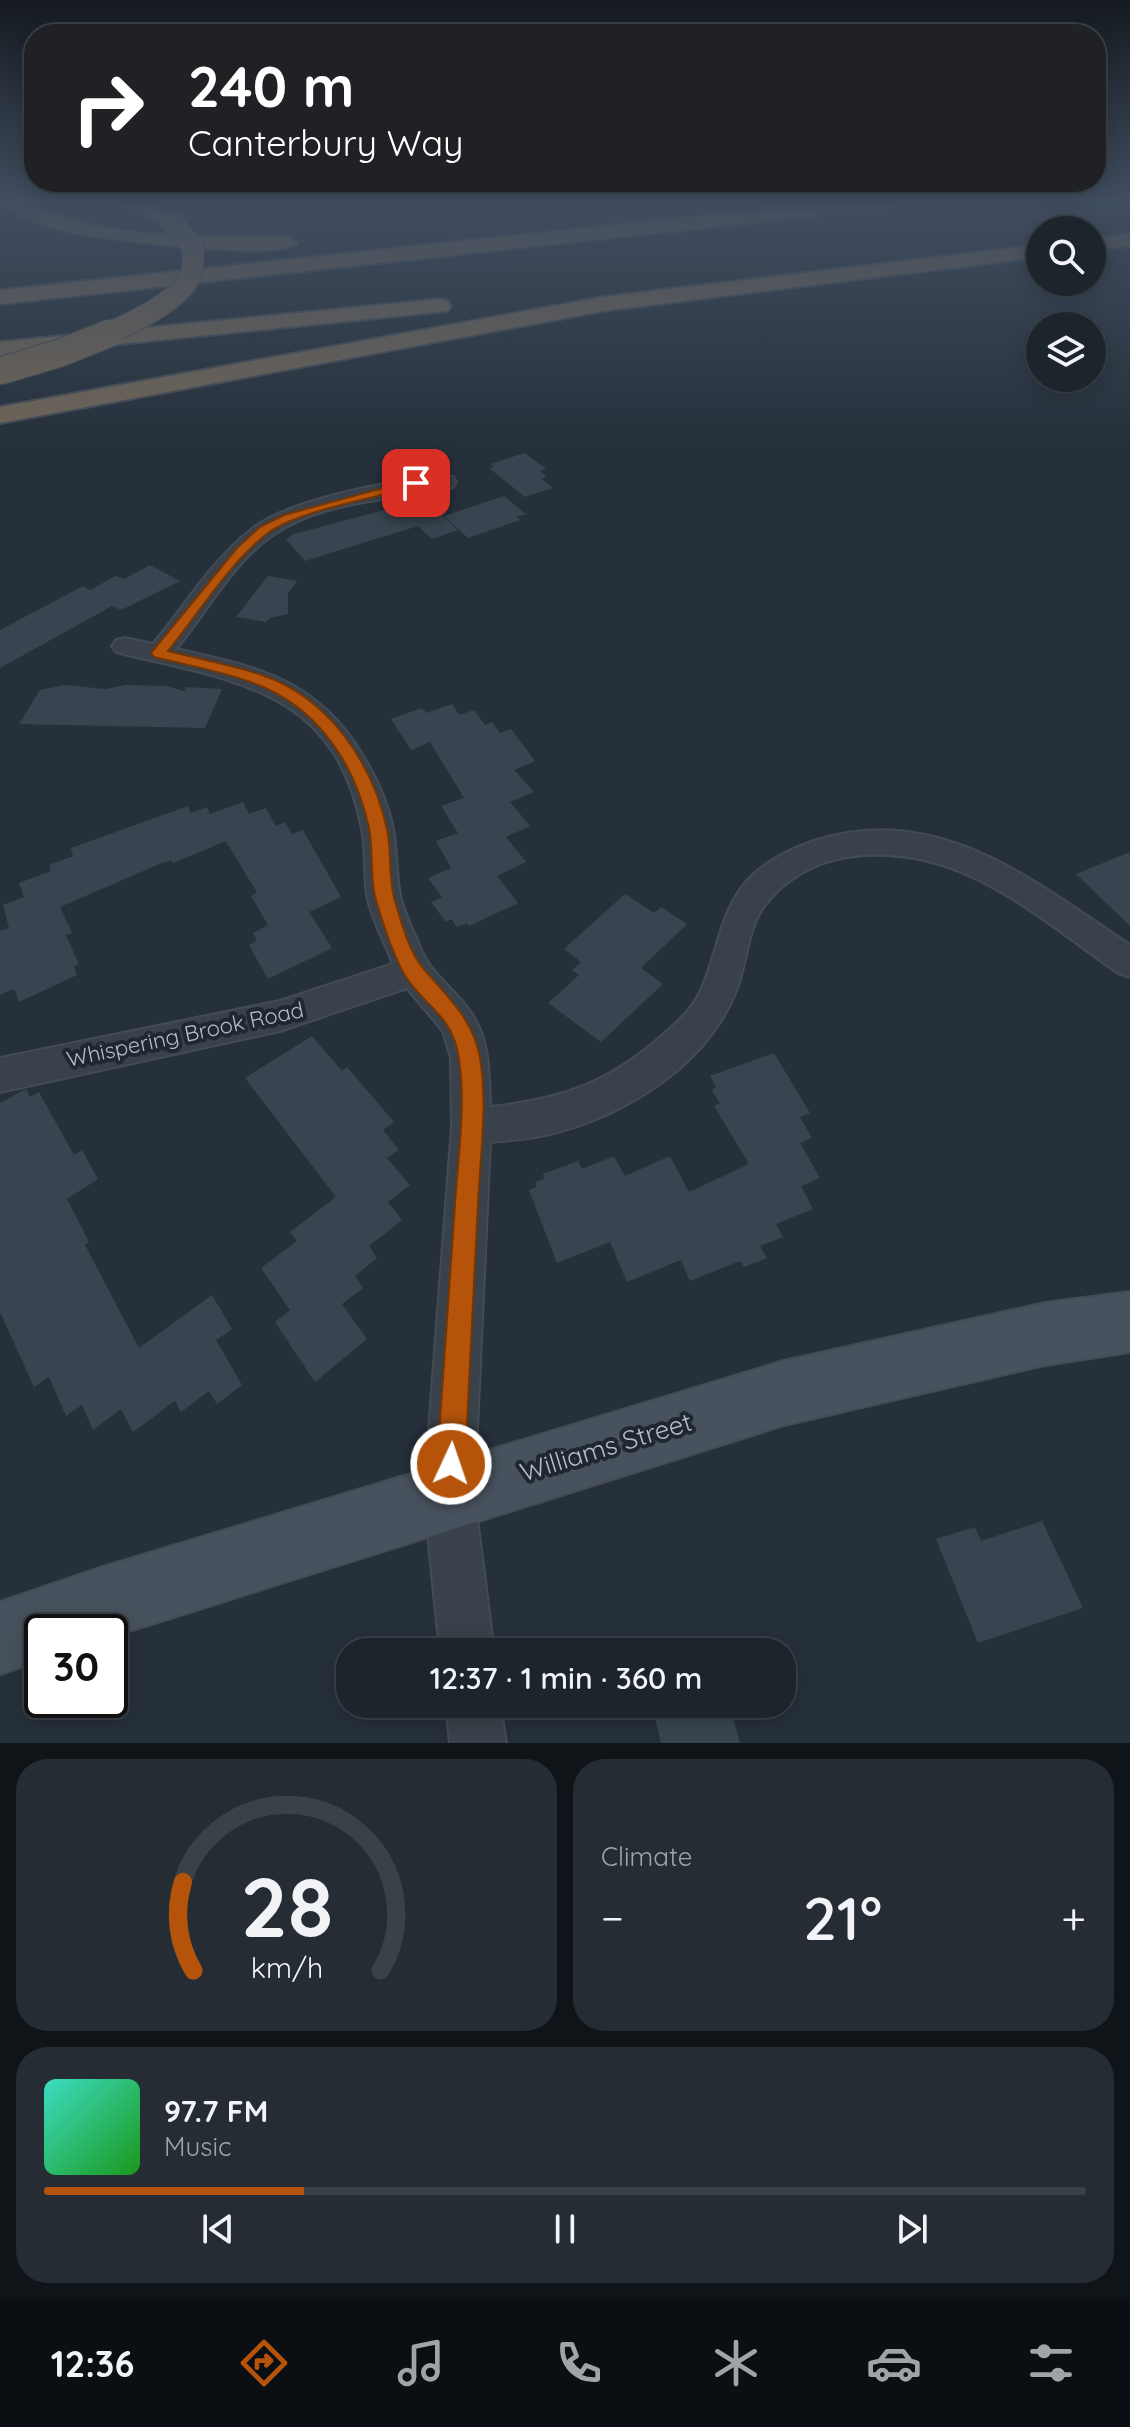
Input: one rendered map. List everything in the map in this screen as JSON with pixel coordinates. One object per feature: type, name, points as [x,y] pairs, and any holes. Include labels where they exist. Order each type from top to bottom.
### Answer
[{"type":"highway","points":[[0,297],[128,283]]},
{"type":"highway","points":[[0,371],[92,342],[146,315],[184,283]]},
{"type":"highway","points":[[504,300],[679,283]]},
{"type":"highway","points":[[0,415],[603,304],[767,283]]},
{"type":"highway","points":[[0,349],[457,304]]},
{"type":"street","points":[[445,482],[416,483],[289,517],[264,530],[142,650],[258,679],[313,710],[337,736],[358,772],[372,807],[378,831],[384,898],[413,971],[441,999],[459,1024],[470,1058],[471,1127],[449,1495],[465,1638]]},
{"type":"street","points":[[471,1127],[548,1117],[606,1098],[655,1065],[702,1020],[724,983],[751,898],[768,879],[816,850],[864,842],[901,843],[984,866],[1130,963]]},
{"type":"street","name":"Whispering Brook Road","points":[[0,1075],[72,1058],[179,1040],[281,1016],[413,971]]},
{"type":"street","name":"Williams Street","points":[[0,1638],[449,1495],[784,1393],[1045,1334],[1130,1322]]},
{"type":"street","points":[[475,1718],[478,1743]]},
{"type":"building","points":[[525,453],[546,469],[540,471],[547,477],[541,479],[553,488],[525,497],[489,468],[494,467],[490,464]]},
{"type":"building","points":[[504,496],[526,514],[516,517],[520,520],[468,538],[444,516]]},
{"type":"building","points":[[399,506],[410,517],[438,511],[458,530],[432,539],[418,526],[305,561],[286,539],[294,534]]},
{"type":"building","points":[[150,565],[180,581],[121,610],[112,606],[0,668],[0,630],[83,586],[90,590],[116,576],[124,579]]},
{"type":"building","points":[[268,576],[297,581],[288,593],[288,614],[266,622],[236,617]]},
{"type":"building","points":[[64,685],[105,689],[126,685],[166,686],[184,691],[186,687],[222,689],[205,728],[19,724],[40,690]]},
{"type":"building","points":[[452,704],[459,715],[474,710],[485,725],[492,722],[500,733],[511,729],[535,761],[514,770],[534,792],[510,802],[530,826],[506,837],[526,862],[497,876],[518,903],[469,926],[467,923],[457,927],[451,919],[446,922],[431,902],[442,897],[428,878],[451,868],[436,841],[458,833],[441,806],[464,798],[430,742],[411,750],[391,719],[422,708],[426,713]]},
{"type":"building","points":[[243,802],[249,814],[266,808],[276,826],[285,822],[292,834],[303,830],[341,897],[309,912],[332,948],[268,979],[249,945],[257,941],[253,933],[268,925],[251,896],[257,893],[226,841],[173,863],[172,860],[162,863],[60,907],[72,933],[66,935],[79,964],[74,967],[77,975],[19,1002],[14,989],[0,995],[0,931],[9,928],[3,905],[24,897],[19,883],[51,871],[49,865],[73,856],[71,848],[188,806],[191,813],[207,807],[210,814]]},
{"type":"building","points":[[1130,852],[1130,926],[1076,874]]},
{"type":"building","points":[[625,894],[654,913],[661,907],[687,924],[641,968],[663,984],[601,1042],[548,1003],[579,975],[572,970],[581,962],[564,949]]},
{"type":"building","points":[[312,1036],[342,1071],[347,1067],[394,1122],[383,1130],[399,1150],[387,1158],[410,1185],[388,1202],[402,1220],[369,1246],[377,1258],[355,1276],[363,1288],[342,1304],[367,1339],[315,1382],[275,1322],[290,1310],[261,1268],[297,1241],[290,1232],[336,1197],[245,1078]]},
{"type":"building","points":[[774,1053],[810,1113],[800,1117],[812,1138],[800,1143],[820,1178],[801,1186],[813,1209],[776,1224],[783,1237],[760,1246],[767,1258],[744,1267],[740,1261],[690,1281],[681,1260],[627,1282],[610,1242],[557,1263],[529,1190],[537,1187],[535,1182],[544,1179],[543,1174],[578,1161],[582,1169],[614,1156],[625,1176],[670,1156],[689,1192],[749,1164],[714,1106],[720,1103],[712,1090],[716,1087],[710,1076]]},
{"type":"building","points":[[26,1089],[30,1097],[39,1092],[74,1155],[82,1150],[98,1179],[67,1199],[89,1242],[85,1245],[139,1348],[212,1295],[232,1329],[216,1340],[242,1385],[217,1404],[209,1391],[181,1412],[175,1401],[133,1432],[121,1409],[93,1430],[82,1405],[66,1416],[49,1377],[34,1387],[0,1312],[0,1103]]},
{"type":"building","points":[[1042,1521],[1083,1608],[978,1643],[936,1539],[975,1527],[981,1541]]},
{"type":"building","points":[[655,1718],[733,1718],[740,1743],[661,1743]]},
{"type":"route","points":[[416,483],[289,517],[264,530],[241,551],[159,653],[258,679],[313,710],[337,736],[358,772],[372,807],[378,831],[384,898],[395,930],[413,971],[441,999],[459,1024],[470,1058],[471,1127],[451,1464]]}]
